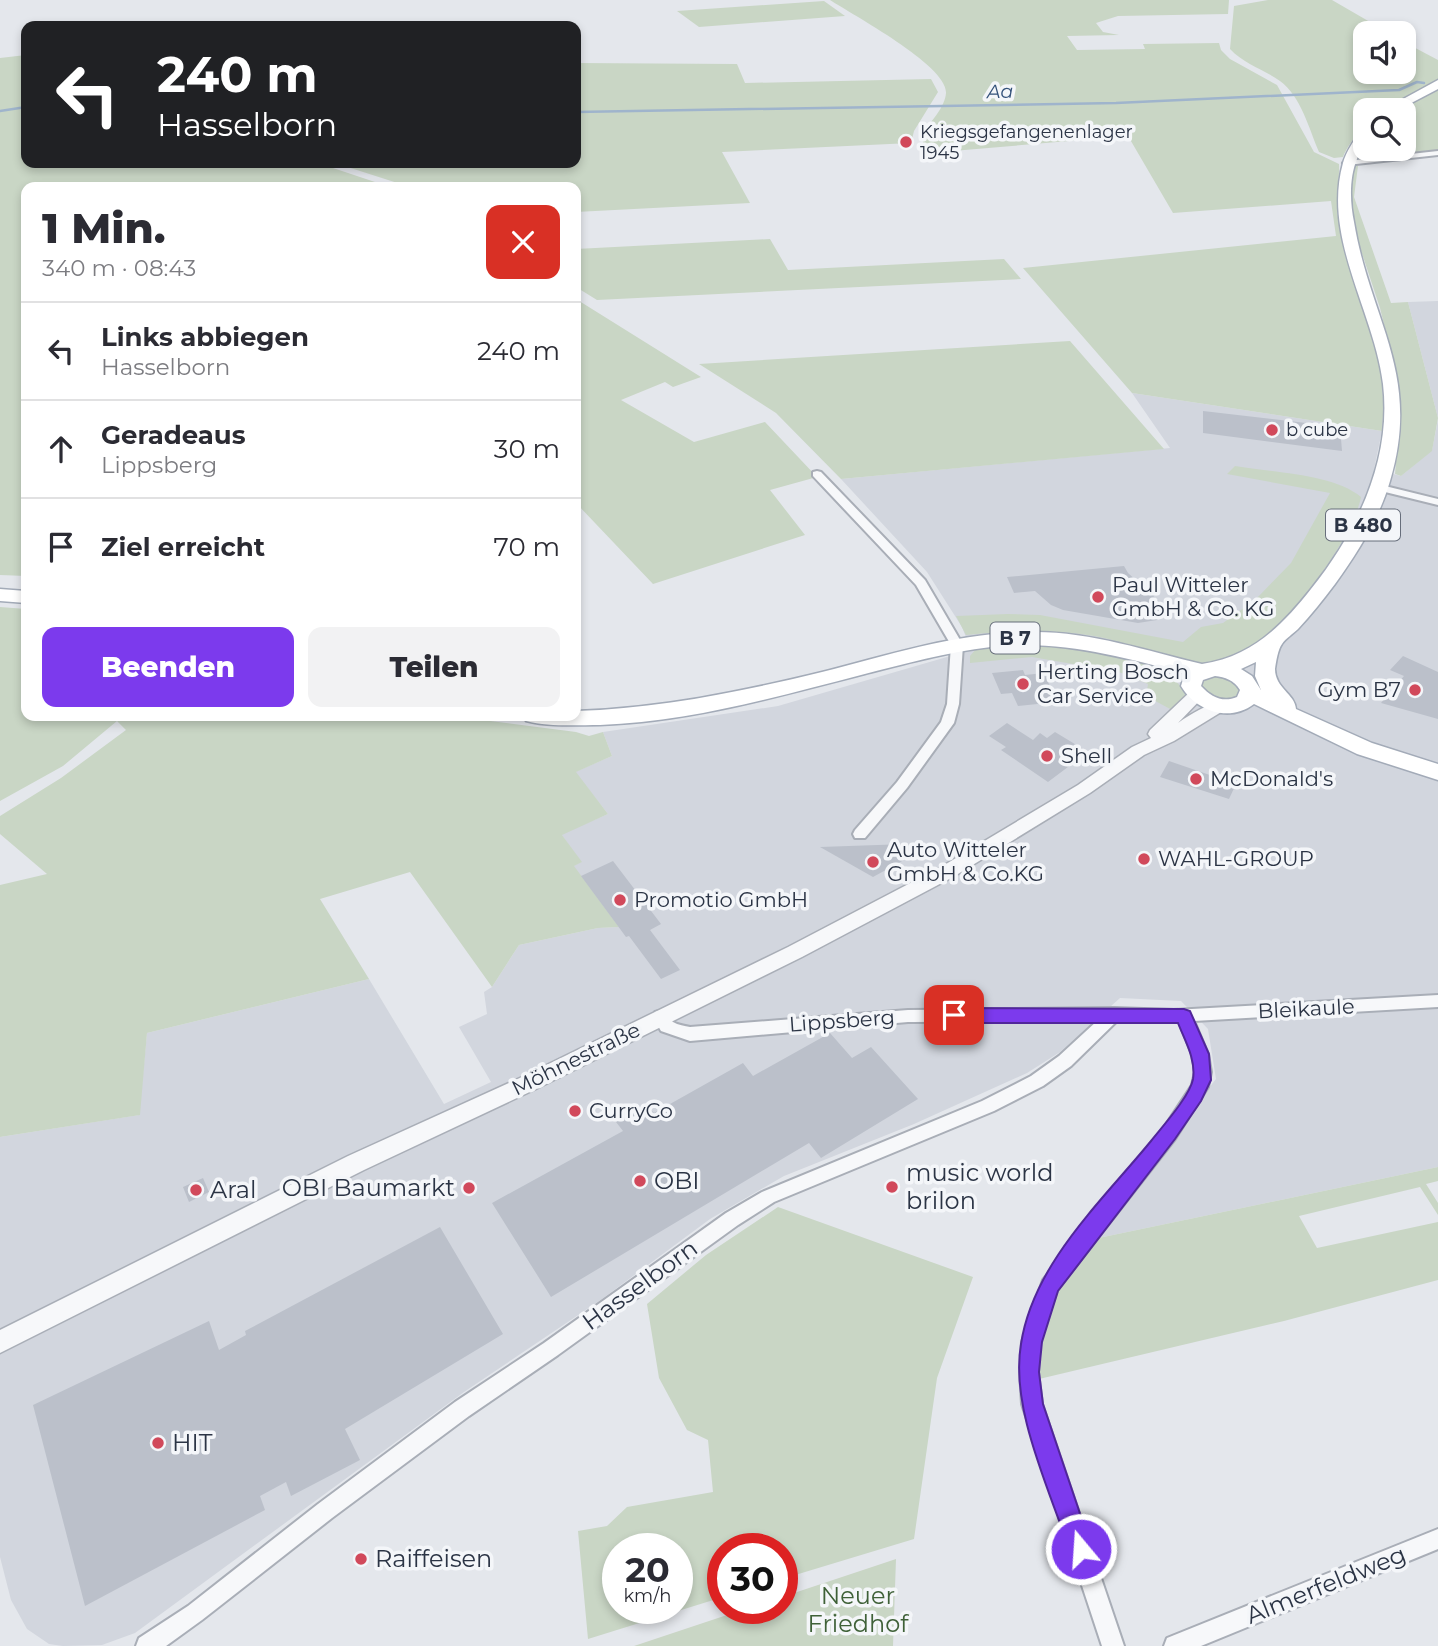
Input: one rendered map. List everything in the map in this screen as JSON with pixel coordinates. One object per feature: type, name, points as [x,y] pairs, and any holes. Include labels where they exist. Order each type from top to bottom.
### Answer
[{"type":"main road","points":[[1412,98],[1438,84]]},
{"type":"main road","name":"B 480","points":[[1223,670],[1266,646],[1313,599],[1345,557],[1381,488],[1389,450],[1391,383],[1374,310],[1345,218],[1342,194],[1347,163],[1353,153]]},
{"type":"main road","points":[[0,595],[21,597]]},
{"type":"main road","name":"B 7","points":[[581,717],[629,714],[708,704],[757,695],[957,645],[1035,638],[1102,646],[1131,654],[1197,682],[1209,703],[1263,714],[1329,741],[1438,772]]},
{"type":"main road","points":[[1266,646],[1265,680],[1275,696],[1305,723]]},
{"type":"main road","name":"B 480","points":[[1248,687],[1266,646]]},
{"type":"main road","name":"B 7","points":[[1197,682],[1223,670],[1305,723],[1362,749]]},
{"type":"main road","points":[[1227,706],[1246,701],[1248,687]]},
{"type":"street","points":[[1347,163],[1438,153]]},
{"type":"street","points":[[817,474],[921,583],[957,645],[953,704],[947,723],[902,785],[860,834]]},
{"type":"street","points":[[1381,488],[1438,502]]},
{"type":"street","name":"Möhnestraße","points":[[1139,751],[1197,682]]},
{"type":"street","name":"Möhnestraße","points":[[0,1342],[356,1163],[530,1083],[795,952],[947,872],[1088,787],[1139,751],[1168,737],[1204,713],[1227,706]]},
{"type":"street","name":"Bleikaule","points":[[1179,1016],[1438,1001]]},
{"type":"street","points":[[1113,1646],[1032,1404],[1028,1372],[1031,1342],[1049,1286],[1091,1228],[1169,1134],[1199,1087],[1203,1072],[1200,1054],[1179,1016],[1114,1014]]},
{"type":"street","name":"Lippsberg","points":[[661,1017],[673,1029],[690,1034],[908,1016],[1114,1014]]},
{"type":"street","name":"Hasselborn","points":[[147,1646],[195,1613],[325,1511],[455,1415],[732,1219],[768,1197],[914,1138],[1037,1081],[1065,1061],[1114,1014]]},
{"type":"street","name":"Almerfeldweg","points":[[1175,1646],[1438,1539]]},
{"type":"shaded area","points":[[1438,301],[1438,418],[1408,302]]},
{"type":"shaded area","points":[[1132,393],[1382,431],[1374,469],[1401,476],[1432,450],[1438,420],[1438,1167],[1089,1240],[1216,1079],[1208,1029],[1181,1001],[1120,998],[1060,1052],[1027,1073],[914,1124],[784,1176],[710,1219],[602,1299],[464,1392],[135,1633],[102,1645],[63,1646],[49,1644],[27,1629],[11,1600],[0,1557],[0,1137],[139,1115],[147,1033],[369,979],[444,1104],[491,1082],[459,1027],[487,1014],[484,992],[492,987],[519,945],[598,928],[619,927],[573,866],[581,862],[561,834],[608,814],[575,772],[612,756],[603,732],[778,706],[971,650],[962,627],[927,572],[841,479],[1170,448]]},
{"type":"green space","points":[[830,0],[1229,0],[1228,14],[1118,16],[1096,23],[1103,32],[1119,35],[1067,36],[1077,50],[1145,49],[1143,44],[1219,43],[1221,50],[1230,59],[1277,85],[1314,152],[1339,164],[1338,215],[1376,349],[1383,402],[1382,431],[1132,393],[1023,268],[1336,236],[1331,201],[1173,213],[1128,136],[929,153],[923,143],[922,134],[943,104],[946,93],[943,82],[932,69],[897,42]]},
{"type":"green space","points":[[1268,0],[1332,0],[1368,21],[1353,21],[1353,84],[1416,84],[1416,48],[1438,60],[1438,152],[1416,155],[1416,98],[1353,98],[1353,140],[1343,157],[1334,158],[1319,152],[1294,95],[1280,81],[1241,59],[1230,49],[1234,6]]},
{"type":"green space","points":[[824,1],[845,16],[699,27],[677,11]]},
{"type":"green space","points":[[21,56],[21,168],[333,168],[375,182],[21,182],[21,576],[0,575],[0,58]]},
{"type":"green space","points":[[581,63],[737,64],[745,83],[931,79],[938,92],[914,131],[911,143],[722,152],[750,203],[581,212],[581,182],[394,182],[351,168],[581,168]]},
{"type":"green space","points":[[1353,166],[1358,166],[1354,197],[1391,303],[1408,302],[1438,418],[1432,451],[1401,476],[1395,474],[1400,415],[1396,373],[1380,308],[1352,223],[1349,208]]},
{"type":"green space","points":[[770,239],[788,270],[1004,259],[1021,279],[597,300],[581,290],[581,249]]},
{"type":"green space","points":[[581,302],[701,377],[673,387],[665,382],[621,400],[694,442],[765,422],[817,477],[770,490],[805,535],[653,584],[581,508]]},
{"type":"green space","points":[[1070,341],[1164,449],[841,479],[776,413],[699,364]]},
{"type":"green space","points":[[1235,466],[1319,479],[1350,489],[1361,497],[1342,542],[1305,595],[1261,641],[1239,656],[1219,664],[1205,664],[1108,639],[1062,632],[966,635],[956,616],[1040,615],[1183,642],[1201,627],[1223,623],[1256,599],[1291,563],[1330,493],[1227,474]]},
{"type":"green space","points":[[0,607],[21,609],[21,721],[117,721],[63,766],[0,801]]},
{"type":"green space","points":[[1011,645],[1081,648],[1135,660],[1158,669],[1176,681],[1186,696],[1172,710],[1146,696],[1148,684],[1119,672],[1032,657],[970,663],[970,656],[976,649]]},
{"type":"green space","points":[[1211,673],[1240,682],[1243,696],[1224,702],[1199,689],[1200,679]]},
{"type":"green space","points":[[117,721],[490,721],[589,736],[603,732],[612,756],[576,772],[608,814],[562,835],[582,862],[574,866],[619,927],[598,928],[519,945],[492,987],[410,872],[320,899],[369,979],[147,1033],[140,1115],[0,1137],[0,885],[47,874],[0,834],[0,816],[61,778],[126,730]]},
{"type":"green space","points":[[1438,1167],[1438,1181],[1426,1184],[1438,1203],[1438,1215],[1420,1187],[1299,1216],[1317,1248],[1438,1222],[1438,1280],[1284,1321],[1039,1379],[1047,1304],[1089,1240]]},
{"type":"green space","points":[[778,1207],[973,1277],[937,1378],[914,1539],[798,1574],[798,1533],[707,1533],[707,1602],[693,1606],[693,1533],[602,1533],[602,1624],[636,1624],[588,1639],[578,1531],[607,1526],[627,1507],[713,1492],[708,1440],[687,1430],[659,1378],[647,1304],[706,1255]]},
{"type":"green space","name":"Neuer Friedhof","points":[[896,1559],[893,1646],[634,1646],[707,1622],[707,1624],[798,1624],[798,1592]]},
{"type":"building","name":"b cube","points":[[1203,411],[1340,427],[1342,451],[1203,433]]},
{"type":"building","name":"Paul Witteler GmbH & Co. KG","points":[[1124,566],[1128,573],[1162,604],[1164,612],[1157,620],[1138,623],[1063,610],[1051,605],[1035,591],[1014,593],[1007,577]]},
{"type":"building","name":"Gym B7","points":[[1403,656],[1438,672],[1438,719],[1381,703],[1404,676],[1390,670]]},
{"type":"building","name":"Herting Bosch Car Service","points":[[1023,670],[1025,675],[1044,673],[1057,702],[1018,706],[1012,693],[1001,694],[992,673]]},
{"type":"building","name":"Shell","points":[[1007,723],[1033,740],[1040,733],[1047,738],[1055,732],[1088,752],[1048,782],[1001,750],[1006,747],[989,736]]},
{"type":"building","name":"McDonald's","points":[[1169,761],[1236,784],[1229,799],[1160,777]]},
{"type":"building","name":"Auto Witteler GmbH & Co.KG","points":[[935,843],[873,877],[820,847]]},
{"type":"building","name":"Promotio GmbH","points":[[613,861],[661,924],[650,930],[680,970],[661,979],[581,876]]},
{"type":"building","name":"OBI","points":[[830,1033],[852,1058],[871,1047],[918,1099],[821,1158],[809,1143],[551,1297],[492,1203],[623,1131],[616,1122],[646,1105],[654,1113],[743,1063],[753,1076]]},
{"type":"building","name":"Aral","points":[[203,1178],[209,1192],[189,1202],[183,1187]]},
{"type":"building","points":[[440,1227],[503,1334],[345,1429],[360,1460],[291,1496],[286,1482],[260,1496],[265,1510],[85,1606],[33,1405],[209,1321],[219,1350],[246,1335],[245,1331]]},
{"type":"waterway","name":"Aa","points":[[581,112],[1116,103],[1399,90],[1417,82],[1424,83]]},
{"type":"waterway","name":"Aa","points":[[0,111],[21,108]]},
{"type":"place","name":"Kriegsgefangenenlager 1945","points":[[906,142]]},
{"type":"place","name":"b cube","points":[[1272,430]]},
{"type":"place","name":"Paul Witteler GmbH & Co. KG","points":[[1098,597]]},
{"type":"place","name":"Herting Bosch Car Service","points":[[1023,684]]},
{"type":"place","name":"Gym B7","points":[[1415,690]]},
{"type":"place","name":"Shell","points":[[1047,756]]},
{"type":"place","name":"McDonald's","points":[[1196,779]]},
{"type":"place","name":"WAHL-GROUP","points":[[1144,859]]},
{"type":"place","name":"Auto Witteler GmbH & Co.KG","points":[[873,862]]},
{"type":"place","name":"Promotio GmbH","points":[[620,900]]},
{"type":"place","name":"CurryCo","points":[[575,1111]]},
{"type":"place","name":"OBI","points":[[640,1181]]},
{"type":"place","name":"music world brilon","points":[[892,1187]]},
{"type":"place","name":"OBI Baumarkt","points":[[469,1188]]},
{"type":"place","name":"Aral","points":[[196,1190]]},
{"type":"place","name":"HIT","points":[[158,1443]]},
{"type":"place","name":"Raiffeisen","points":[[361,1559]]},
{"type":"route","points":[[954,1015],[1184,1016],[1200,1054],[1203,1072],[1195,1096],[1169,1134],[1091,1228],[1049,1286],[1031,1342],[1028,1372],[1032,1404],[1081,1549]]}]
